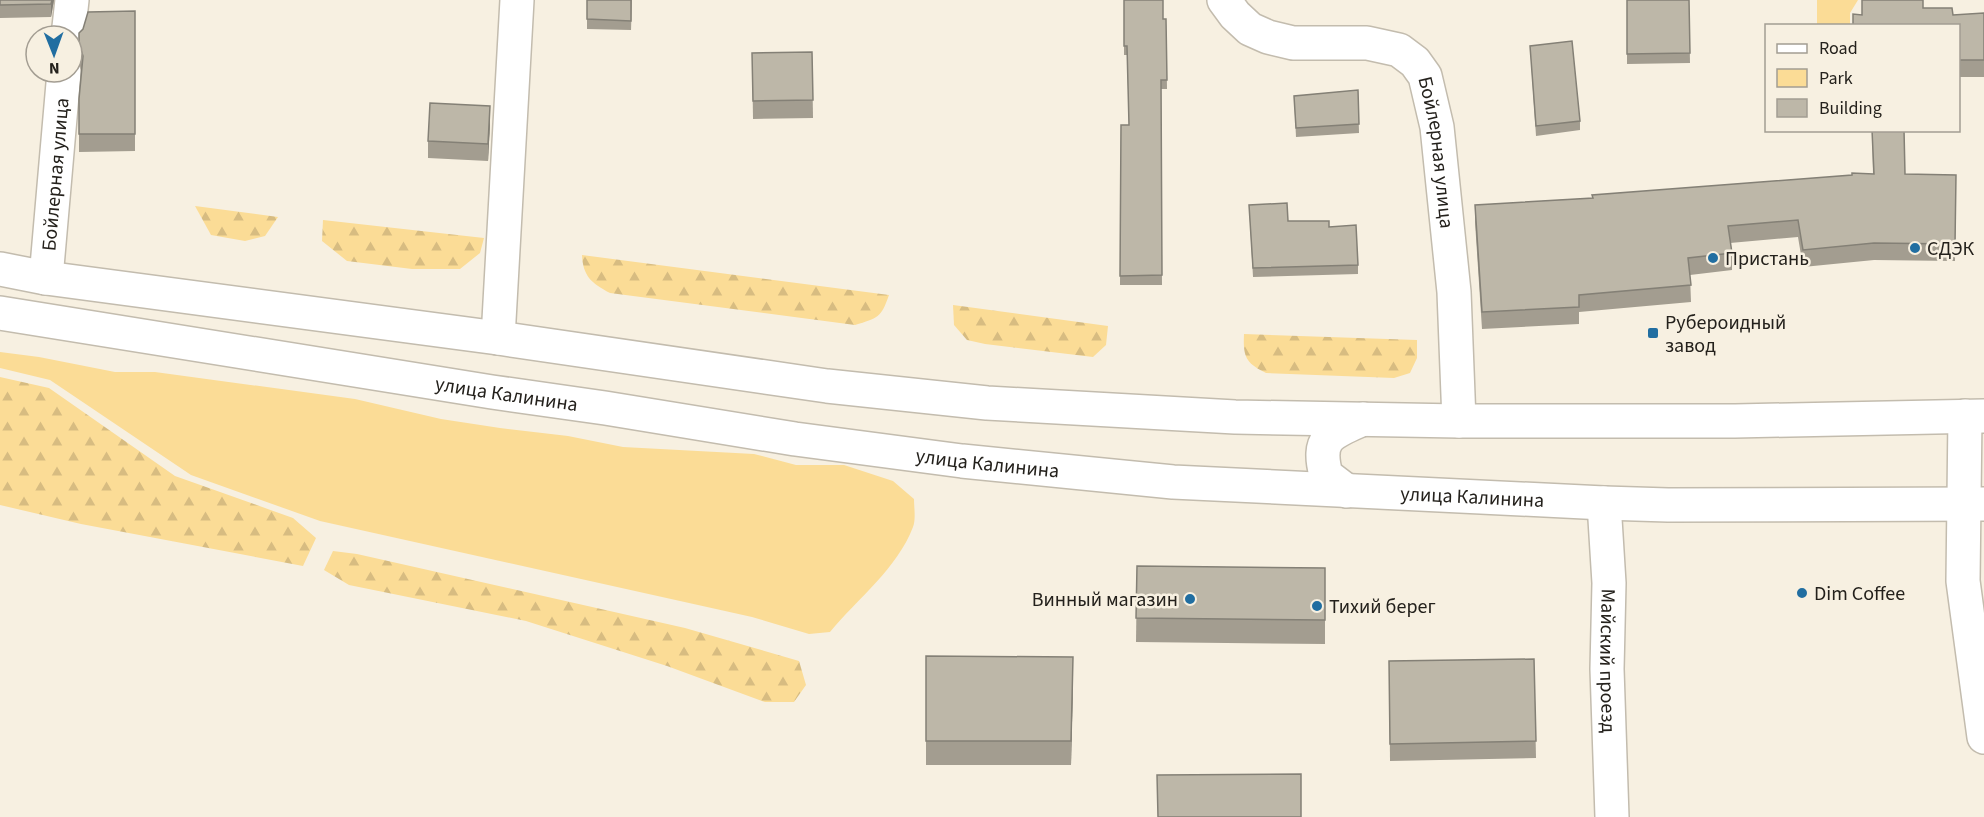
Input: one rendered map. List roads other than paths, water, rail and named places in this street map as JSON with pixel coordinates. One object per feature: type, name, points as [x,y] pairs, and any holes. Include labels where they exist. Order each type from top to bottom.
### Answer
[{"type":"main road","points":[[69,24],[72,0]]},
{"type":"main road","points":[[498,338],[517,0]]},
{"type":"main road","name":"Бойлерная улица","points":[[1224,0],[1235,15],[1250,29],[1268,37],[1293,43],[1367,43],[1399,50],[1415,62],[1425,76],[1437,127],[1454,292],[1459,421]]},
{"type":"main road","name":"Бойлерная улица","points":[[46,278],[63,84]]},
{"type":"main road","points":[[0,269],[46,278],[498,338],[827,386],[987,403],[1235,417],[1459,421],[1724,421],[1974,416],[1975,505],[1963,581],[1984,737]]},
{"type":"main road","name":"улица Калинина","points":[[0,313],[795,439],[962,461],[1173,482],[1604,503],[1975,505]]},
{"type":"main road","points":[[1347,491],[1326,476],[1322,459],[1324,444],[1335,431],[1365,419]]},
{"type":"main road","name":"Майский проезд","points":[[1604,503],[1609,583],[1607,669],[1612,817]]},
{"type":"place","name":"СДЭК","points":[[1915,248]]},
{"type":"place","name":"Пристань","points":[[1713,258]]},
{"type":"place","name":"Рубероидный завод","points":[[1653,333]]},
{"type":"place","name":"Dim Coffee","points":[[1802,593]]},
{"type":"place","name":"Винный магазин","points":[[1190,599]]},
{"type":"place","name":"Тихий берег","points":[[1317,606]]}]
